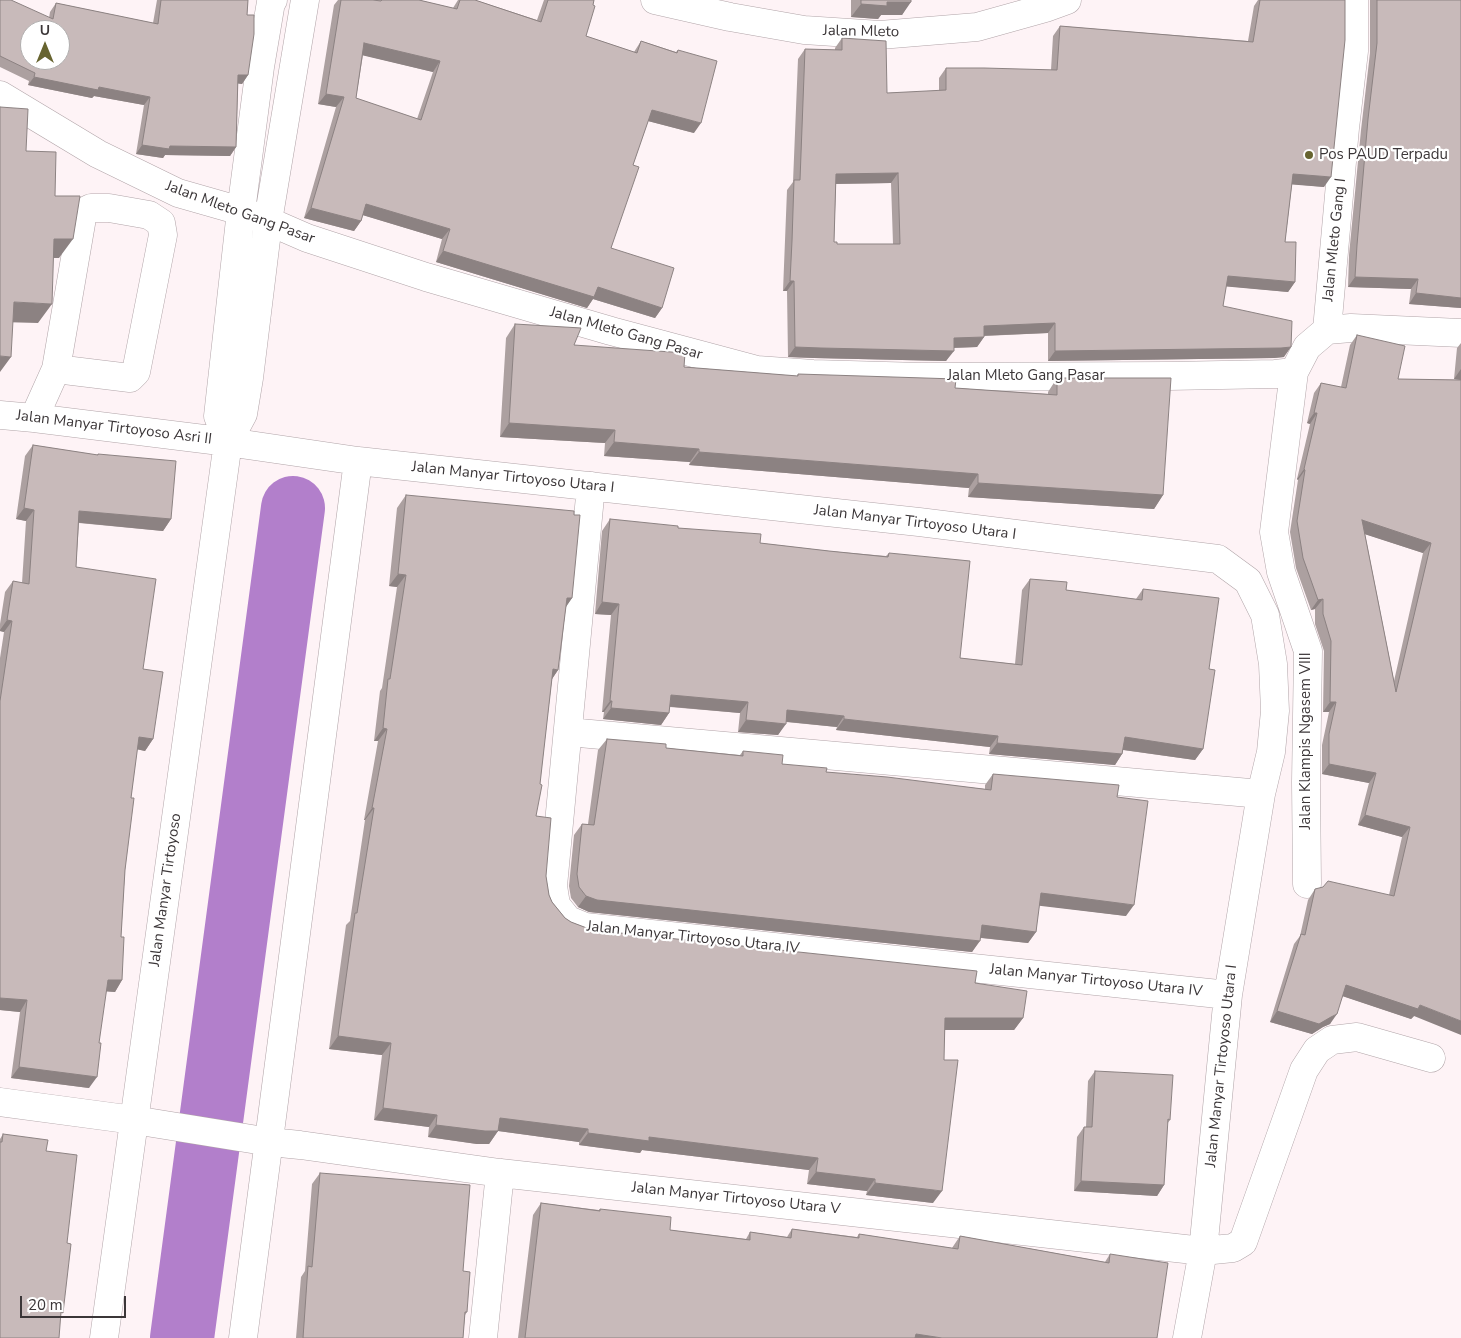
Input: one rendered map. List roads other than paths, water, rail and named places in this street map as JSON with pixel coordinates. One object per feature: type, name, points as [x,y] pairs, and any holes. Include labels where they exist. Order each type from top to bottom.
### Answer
[{"type":"street","points":[[228,442],[218,416],[241,211],[260,67],[271,2],[273,0]]},
{"type":"street","points":[[228,442],[243,414],[268,221],[305,0]]},
{"type":"street","name":"Jalan Mleto","points":[[655,0],[730,17],[804,30],[880,35],[977,27],[1067,0]]},
{"type":"street","name":"Jalan Mleto Gang I","points":[[1326,330],[1354,51],[1354,0]]},
{"type":"street","name":"Jalan Mleto Gang Pasar","points":[[0,95],[98,154],[178,193],[241,211],[307,238],[426,276],[611,331],[757,370],[813,374],[921,376],[1159,376],[1294,372]]},
{"type":"street","points":[[34,418],[56,370],[83,212],[91,208],[109,208],[149,215],[161,223],[163,235],[136,372],[130,378],[56,370]]},
{"type":"street","points":[[1326,330],[1351,328],[1461,333]]},
{"type":"street","name":"Jalan Klampis Ngasem VIII","points":[[1306,884],[1308,651],[1281,572],[1274,532],[1294,372],[1306,347],[1326,330]]},
{"type":"street","name":"Jalan Manyar Tirtoyoso Asri II","points":[[0,415],[228,442],[358,461]]},
{"type":"street","name":"Jalan Manyar Tirtoyoso","points":[[104,1338],[228,442]]},
{"type":"street","points":[[243,1338],[257,1140],[358,461]]},
{"type":"street","name":"Jalan Manyar Tirtoyoso Utara I","points":[[358,461],[929,524],[1218,559],[1248,581],[1266,615],[1273,664],[1275,711],[1271,752],[1261,794],[1228,995],[1203,1251],[1187,1338]]},
{"type":"street","name":"Jalan Manyar Tirtoyoso Utara IV","points":[[591,486],[553,886],[556,905],[568,920],[586,927],[1228,995]]},
{"type":"street","points":[[568,732],[1261,794]]},
{"type":"street","name":"Jalan Manyar Tirtoyoso Utara V","points":[[0,1102],[500,1173],[1203,1251],[1233,1248],[1243,1242],[1304,1070],[1316,1050],[1332,1040],[1357,1037],[1431,1058]]},
{"type":"street","points":[[484,1338],[500,1173]]},
{"type":"waterway","points":[[182,1338],[293,508]]},
{"type":"place","name":"Pos PAUD Terpadu","points":[[1309,155]]}]
